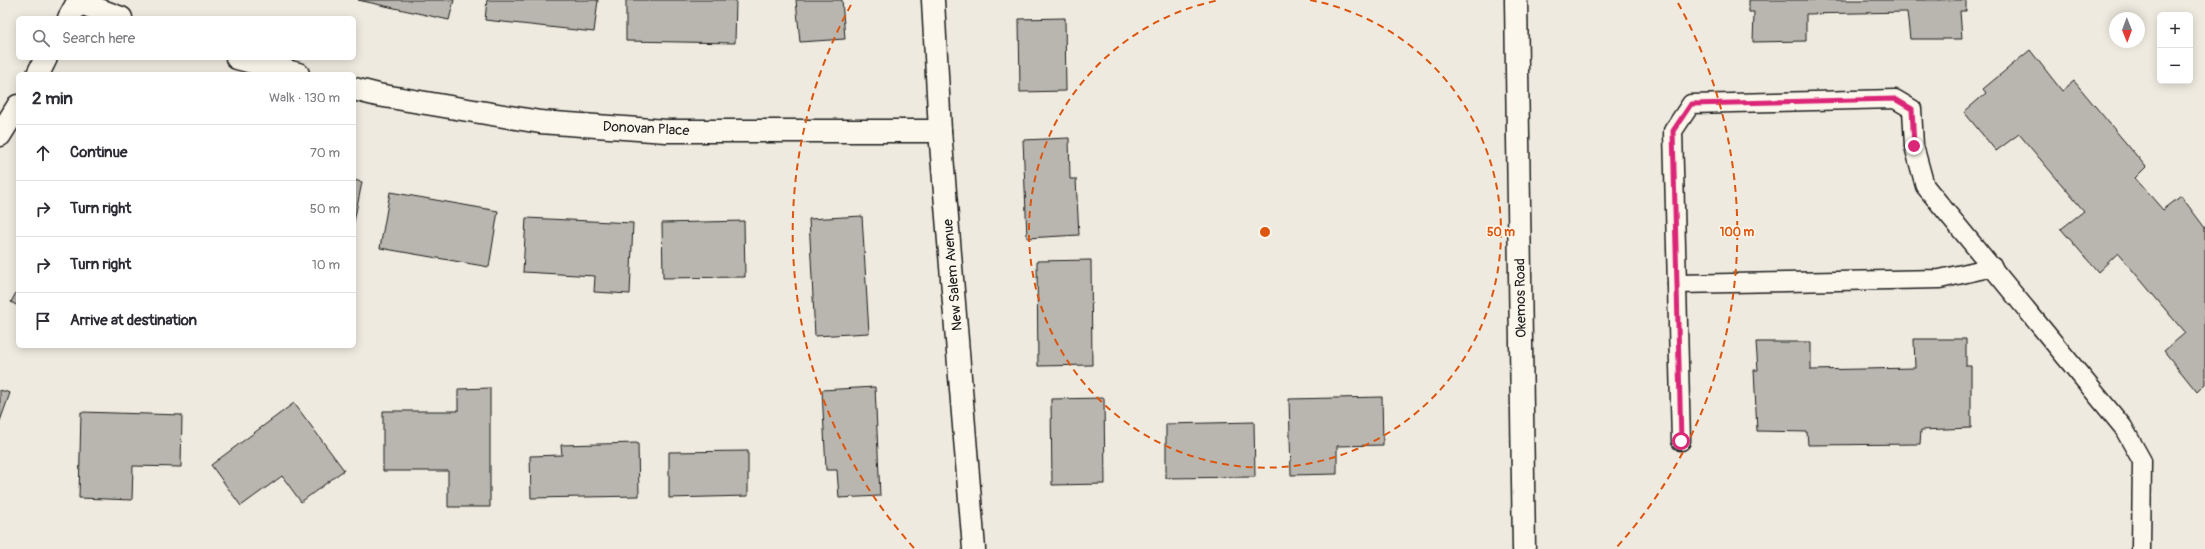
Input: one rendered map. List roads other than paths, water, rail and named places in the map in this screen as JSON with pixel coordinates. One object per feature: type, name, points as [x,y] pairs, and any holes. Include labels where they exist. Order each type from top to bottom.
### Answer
[{"type":"street","name":"New Salem Avenue","points":[[933,0],[940,131],[974,549]]},
{"type":"street","name":"Okemos Road","points":[[1516,0],[1524,549]]},
{"type":"street","points":[[75,7],[113,16]]},
{"type":"street","points":[[39,72],[45,60]]},
{"type":"street","points":[[245,60],[290,72]]},
{"type":"street","name":"Donovan Place","points":[[356,90],[378,95],[540,122],[650,130],[940,131]]},
{"type":"street","points":[[0,135],[16,109]]},
{"type":"lane","points":[[1681,441],[1673,131],[1691,104],[1895,99],[1912,109],[1914,146],[1925,186],[2123,427],[2142,461],[2141,549]]},
{"type":"lane","points":[[1677,284],[1940,279],[1993,267]]}]
